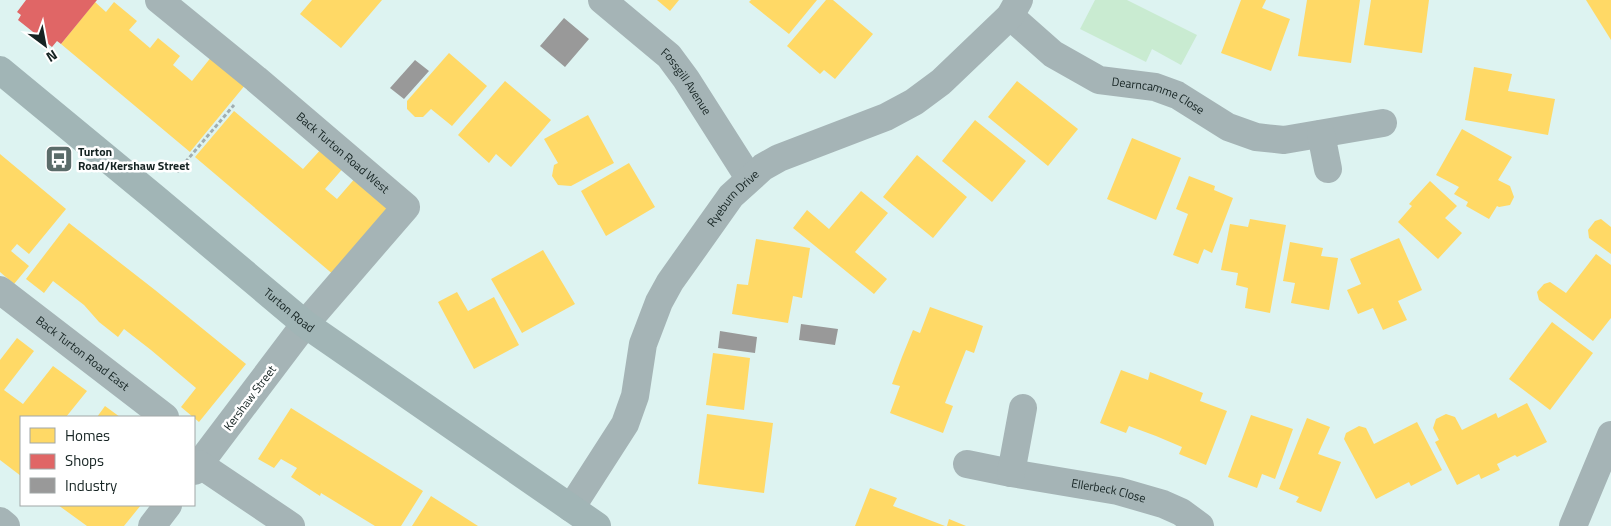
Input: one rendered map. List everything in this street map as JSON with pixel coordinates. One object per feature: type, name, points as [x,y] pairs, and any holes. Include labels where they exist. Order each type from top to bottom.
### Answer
[{"type":"main road","name":"Turton Road","points":[[0,70],[305,324],[598,526]]},
{"type":"street","name":"Back Turton Road West","points":[[159,0],[256,79],[406,207],[305,324]]},
{"type":"street","name":"Fossgill Avenue","points":[[602,0],[669,56],[686,79],[749,178]]},
{"type":"street","name":"Ryeburn Drive","points":[[572,508],[625,424],[635,396],[643,344],[659,302],[670,282],[731,196],[749,178],[779,158],[886,117],[914,102],[941,82],[1015,8]]},
{"type":"street","name":"Dearncamme Close","points":[[1015,8],[1053,54],[1099,80],[1155,87],[1177,95],[1228,127],[1256,137],[1284,140],[1383,122]]},
{"type":"street","points":[[1321,134],[1328,168]]},
{"type":"street","name":"Back Turton Road East","points":[[0,290],[165,416]]},
{"type":"street","name":"Kershaw Street","points":[[199,456],[305,324]]},
{"type":"street","points":[[1011,473],[1023,408]]},
{"type":"street","points":[[1573,526],[1611,434]]},
{"type":"street","points":[[199,456],[291,526]]},
{"type":"street","name":"Ellerbeck Close","points":[[968,464],[1118,491],[1163,504],[1181,512],[1200,526]]},
{"type":"street","points":[[152,526],[167,506]]},
{"type":"street","points":[[0,521],[6,526]]},
{"type":"path","points":[[155,198],[256,79]]},
{"type":"green space","points":[[1095,0],[1127,0],[1197,35],[1181,65],[1152,49],[1146,62],[1080,29]]},
{"type":"building: Homes","points":[[312,0],[382,0],[341,48],[300,14]]},
{"type":"building: Homes","points":[[657,0],[679,0],[670,11]]},
{"type":"building: Homes","points":[[751,0],[817,0],[789,34],[749,2]]},
{"type":"building: Homes","points":[[826,0],[833,0],[873,34],[835,79],[824,70],[820,74],[787,46]]},
{"type":"building: Homes","points":[[1241,0],[1266,0],[1262,8],[1290,19],[1271,71],[1221,53]]},
{"type":"building: Homes","points":[[1307,0],[1360,0],[1351,63],[1298,56]]},
{"type":"building: Homes","points":[[1371,0],[1429,0],[1422,53],[1364,45]]},
{"type":"building: Homes","points":[[1586,0],[1611,0],[1611,40]]},
{"type":"building: Homes","points":[[95,2],[106,12],[114,2],[137,21],[129,30],[150,48],[158,38],[180,56],[173,65],[192,81],[212,56],[246,84],[190,152],[61,44]]},
{"type":"building: Homes","points":[[449,53],[487,86],[452,126],[431,109],[423,117],[415,117],[407,109],[407,101]]},
{"type":"building: Homes","points":[[1474,67],[1512,74],[1508,91],[1555,99],[1548,135],[1465,120]]},
{"type":"building: Homes","points":[[505,81],[551,120],[511,167],[496,154],[489,163],[458,135]]},
{"type":"building: Homes","points":[[1017,81],[1078,129],[1048,166],[988,117]]},
{"type":"building: Homes","points":[[234,111],[303,169],[323,147],[345,166],[325,189],[337,199],[357,176],[394,207],[335,276],[195,157]]},
{"type":"building: Homes","points":[[588,115],[614,163],[571,186],[558,185],[552,176],[554,165],[558,163],[544,139]]},
{"type":"building: Homes","points":[[975,120],[1026,161],[992,202],[942,161]]},
{"type":"building: Homes","points":[[1462,129],[1512,157],[1498,180],[1510,186],[1514,197],[1510,205],[1497,206],[1489,219],[1466,206],[1468,202],[1454,194],[1459,187],[1436,175]]},
{"type":"building: Homes","points":[[1132,138],[1181,158],[1156,220],[1107,199]]},
{"type":"building: Homes","points":[[0,154],[66,209],[29,254],[17,244],[11,251],[29,266],[14,284],[0,272]]},
{"type":"building: Homes","points":[[917,155],[967,197],[933,238],[883,197]]},
{"type":"building: Homes","points":[[629,163],[655,207],[606,236],[581,191]]},
{"type":"building: Homes","points":[[1189,176],[1215,186],[1214,190],[1233,198],[1212,253],[1204,249],[1198,264],[1173,255],[1188,214],[1176,209]]},
{"type":"building: Homes","points":[[1430,181],[1457,206],[1445,218],[1462,233],[1438,259],[1398,222],[1412,206],[1409,204]]},
{"type":"building: Homes","points":[[861,191],[888,213],[855,252],[887,279],[874,294],[793,228],[807,210],[829,229]]},
{"type":"building: Homes","points":[[1250,219],[1286,225],[1270,313],[1245,308],[1248,288],[1236,285],[1238,273],[1221,270],[1230,224],[1248,227]]},
{"type":"building: Homes","points":[[1601,219],[1611,227],[1611,254],[1589,238],[1588,230],[1595,221]]},
{"type":"building: Homes","points":[[69,223],[246,364],[199,422],[195,416],[192,416],[181,407],[196,388],[151,350],[124,329],[118,337],[99,322],[84,305],[53,281],[44,293],[26,279]]},
{"type":"building: Homes","points":[[1399,238],[1422,290],[1398,301],[1407,320],[1383,330],[1373,308],[1358,314],[1347,290],[1361,284],[1350,259]]},
{"type":"building: Homes","points":[[756,239],[810,248],[802,298],[793,296],[788,323],[732,314],[737,284],[748,285]]},
{"type":"building: Homes","points":[[1290,242],[1323,248],[1321,256],[1338,258],[1329,310],[1291,303],[1295,283],[1283,281]]},
{"type":"building: Homes","points":[[543,250],[575,304],[522,333],[491,279]]},
{"type":"building: Homes","points":[[1596,254],[1611,265],[1611,318],[1593,341],[1539,300],[1537,292],[1544,284],[1550,282],[1566,293]]},
{"type":"building: Homes","points":[[457,292],[468,311],[494,297],[519,345],[474,369],[438,302]]},
{"type":"building: Homes","points":[[930,307],[983,326],[974,353],[966,350],[945,403],[953,406],[943,433],[890,413],[900,386],[892,384],[902,357],[913,330],[920,333]]},
{"type":"building: Homes","points":[[1552,322],[1593,353],[1550,410],[1509,379]]},
{"type":"building: Homes","points":[[17,338],[34,351],[4,390],[23,404],[53,366],[87,391],[67,416],[20,416],[20,475],[0,460],[0,360]]},
{"type":"building: Homes","points":[[713,353],[750,358],[744,410],[706,405]]},
{"type":"building: Homes","points":[[1121,370],[1148,380],[1150,372],[1203,393],[1200,401],[1227,411],[1206,465],[1179,454],[1182,447],[1156,436],[1129,426],[1126,433],[1100,423]]},
{"type":"building: Homes","points":[[1527,403],[1547,442],[1517,457],[1515,455],[1497,464],[1500,470],[1481,479],[1479,474],[1457,485],[1435,442],[1439,440],[1433,428],[1436,419],[1446,414],[1455,417],[1462,430],[1496,413],[1498,418]]},
{"type":"building: Homes","points":[[105,406],[119,416],[98,416]]},
{"type":"building: Homes","points":[[291,408],[423,491],[401,526],[375,526],[321,493],[320,496],[291,477],[297,468],[281,459],[274,468],[258,459]]},
{"type":"building: Homes","points":[[707,414],[773,423],[764,493],[698,484]]},
{"type":"building: Homes","points":[[1251,415],[1293,429],[1275,479],[1262,474],[1257,488],[1228,477]]},
{"type":"building: Homes","points":[[1307,418],[1330,427],[1318,454],[1341,462],[1321,512],[1296,502],[1299,497],[1279,489]]},
{"type":"building: Homes","points":[[1417,422],[1442,470],[1411,486],[1409,482],[1376,499],[1344,439],[1346,433],[1359,426],[1366,428],[1374,444]]},
{"type":"building: Homes","points":[[870,488],[897,498],[893,506],[945,526],[855,526]]},
{"type":"building: Homes","points":[[431,496],[453,510],[478,526],[412,526]]},
{"type":"building: Homes","points":[[59,506],[140,506],[124,526],[87,526]]},
{"type":"building: Homes","points":[[949,519],[966,526],[947,526]]},
{"type":"building: Shops","points":[[26,0],[97,0],[61,44],[57,41],[52,47],[18,20],[21,15],[17,12]]},
{"type":"building: Industry","points":[[564,18],[589,39],[565,67],[540,46]]},
{"type":"building: Industry","points":[[415,60],[429,71],[404,99],[390,88]]},
{"type":"building: Industry","points":[[801,324],[838,329],[835,345],[799,340]]},
{"type":"building: Industry","points":[[720,331],[757,337],[755,353],[718,348]]},
{"type":"place","name":"Turton Road/Kershaw Street","points":[[59,159]]}]
